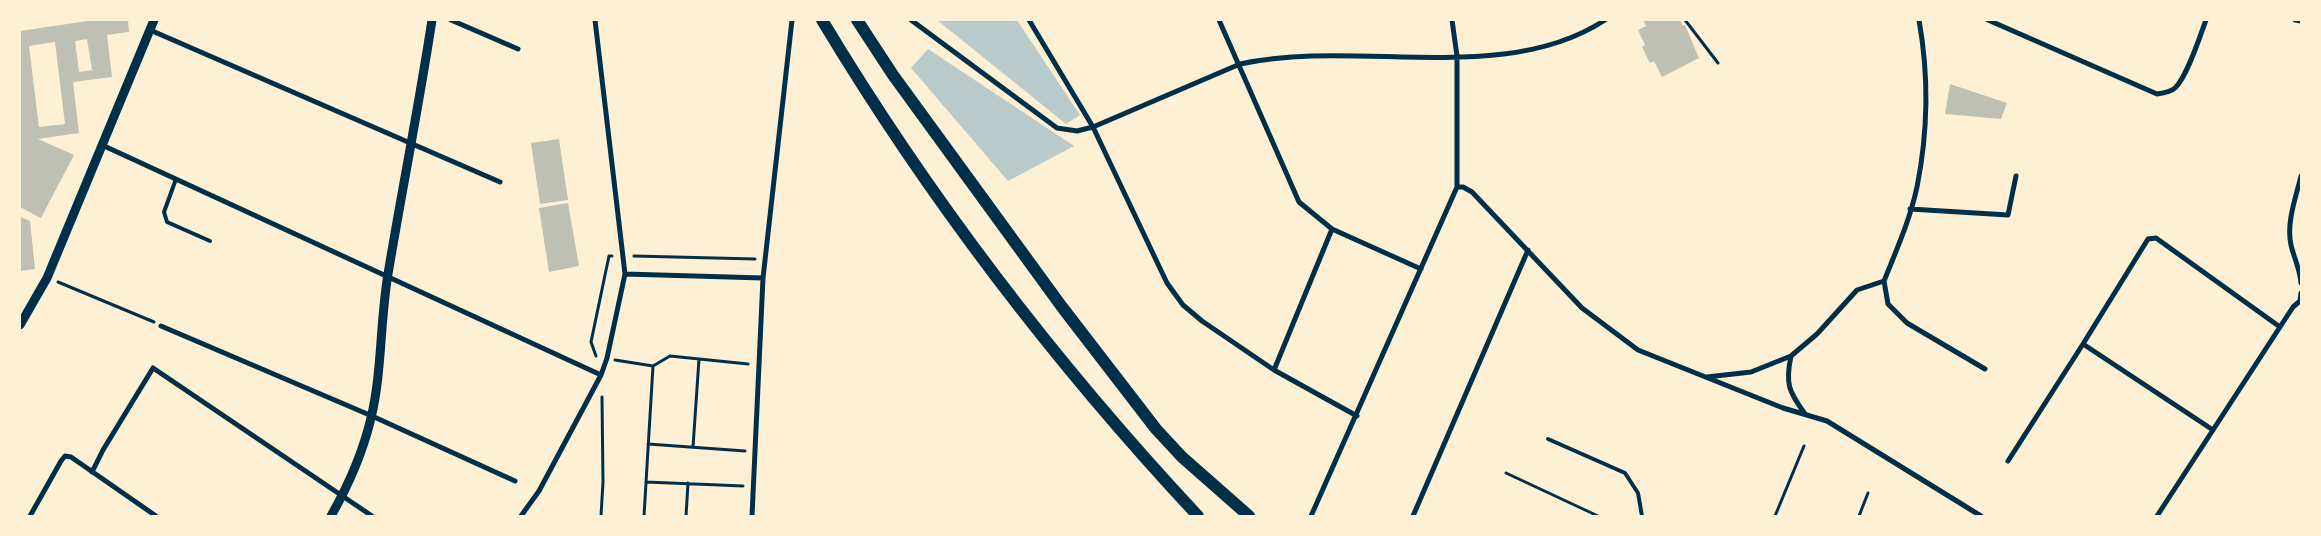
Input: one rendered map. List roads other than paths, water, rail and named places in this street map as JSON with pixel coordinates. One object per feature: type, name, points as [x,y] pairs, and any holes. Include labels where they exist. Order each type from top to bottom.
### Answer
[{"type":"main road","points":[[822,20],[890,130],[1033,325],[1151,466],[1198,516]]},
{"type":"main road","points":[[857,20],[893,75],[1050,291],[1156,428],[1196,470],[1249,516]]},
{"type":"street","points":[[20,325],[47,278],[154,20]]},
{"type":"street","points":[[331,516],[342,496],[365,441],[372,416],[387,276],[412,145],[432,20]]},
{"type":"street","points":[[451,20],[518,49]]},
{"type":"street","points":[[521,516],[539,491],[601,375],[607,358],[625,274],[595,20]]},
{"type":"street","points":[[752,516],[761,365],[763,278],[792,20]]},
{"type":"street","points":[[911,20],[1058,128],[1077,131],[1093,127],[1240,64],[1293,56],[1457,56],[1503,54],[1552,46],[1590,30],[1605,20]]},
{"type":"street","points":[[1029,20],[1093,127],[1166,283],[1183,305],[1202,321],[1274,370],[1356,416]]},
{"type":"street","points":[[1219,20],[1240,64],[1299,202],[1332,229],[1421,269]]},
{"type":"street","points":[[1311,516],[1457,187],[1457,56],[1452,20]]},
{"type":"street","points":[[1919,20],[1927,103],[1917,188],[1903,235],[1884,281],[1888,304],[1907,323],[1985,369]]},
{"type":"street","points":[[1988,20],[2149,91],[2166,93],[2175,88],[2182,78],[2206,20]]},
{"type":"street","points":[[2295,20],[2301,21]]},
{"type":"street","points":[[150,30],[500,182]]},
{"type":"street","points":[[102,145],[601,375]]},
{"type":"street","points":[[1910,209],[2008,215],[2016,176]]},
{"type":"street","points":[[2301,176],[2290,222],[2290,244],[2300,270],[2301,283]]},
{"type":"street","points":[[1457,187],[1463,186],[1472,192],[1582,308],[1638,350],[1783,408],[1827,421],[1858,438],[1981,516]]},
{"type":"street","points":[[1274,370],[1332,229]]},
{"type":"street","points":[[2008,461],[2148,239],[2156,238],[2280,327]]},
{"type":"street","points":[[1413,516],[1528,250]]},
{"type":"street","points":[[625,274],[763,278]]},
{"type":"street","points":[[1706,377],[1751,372],[1791,356],[1817,334],[1857,290],[1884,281]]},
{"type":"street","points":[[2157,516],[2293,307],[2300,301],[2301,293]]},
{"type":"street","points":[[161,326],[372,416],[515,481]]},
{"type":"street","points":[[2083,344],[2212,430]]},
{"type":"street","points":[[1791,356],[1787,381],[1791,395],[1806,415]]},
{"type":"street","points":[[92,472],[103,450],[153,368],[372,516]]},
{"type":"street","points":[[30,516],[61,460],[66,456],[71,457],[156,516]]},
{"type":"lane","points":[[176,179],[164,212],[164,218],[167,222],[210,241]]},
{"type":"lane","points":[[1548,439],[1625,473],[1638,493],[1642,516]]}]
